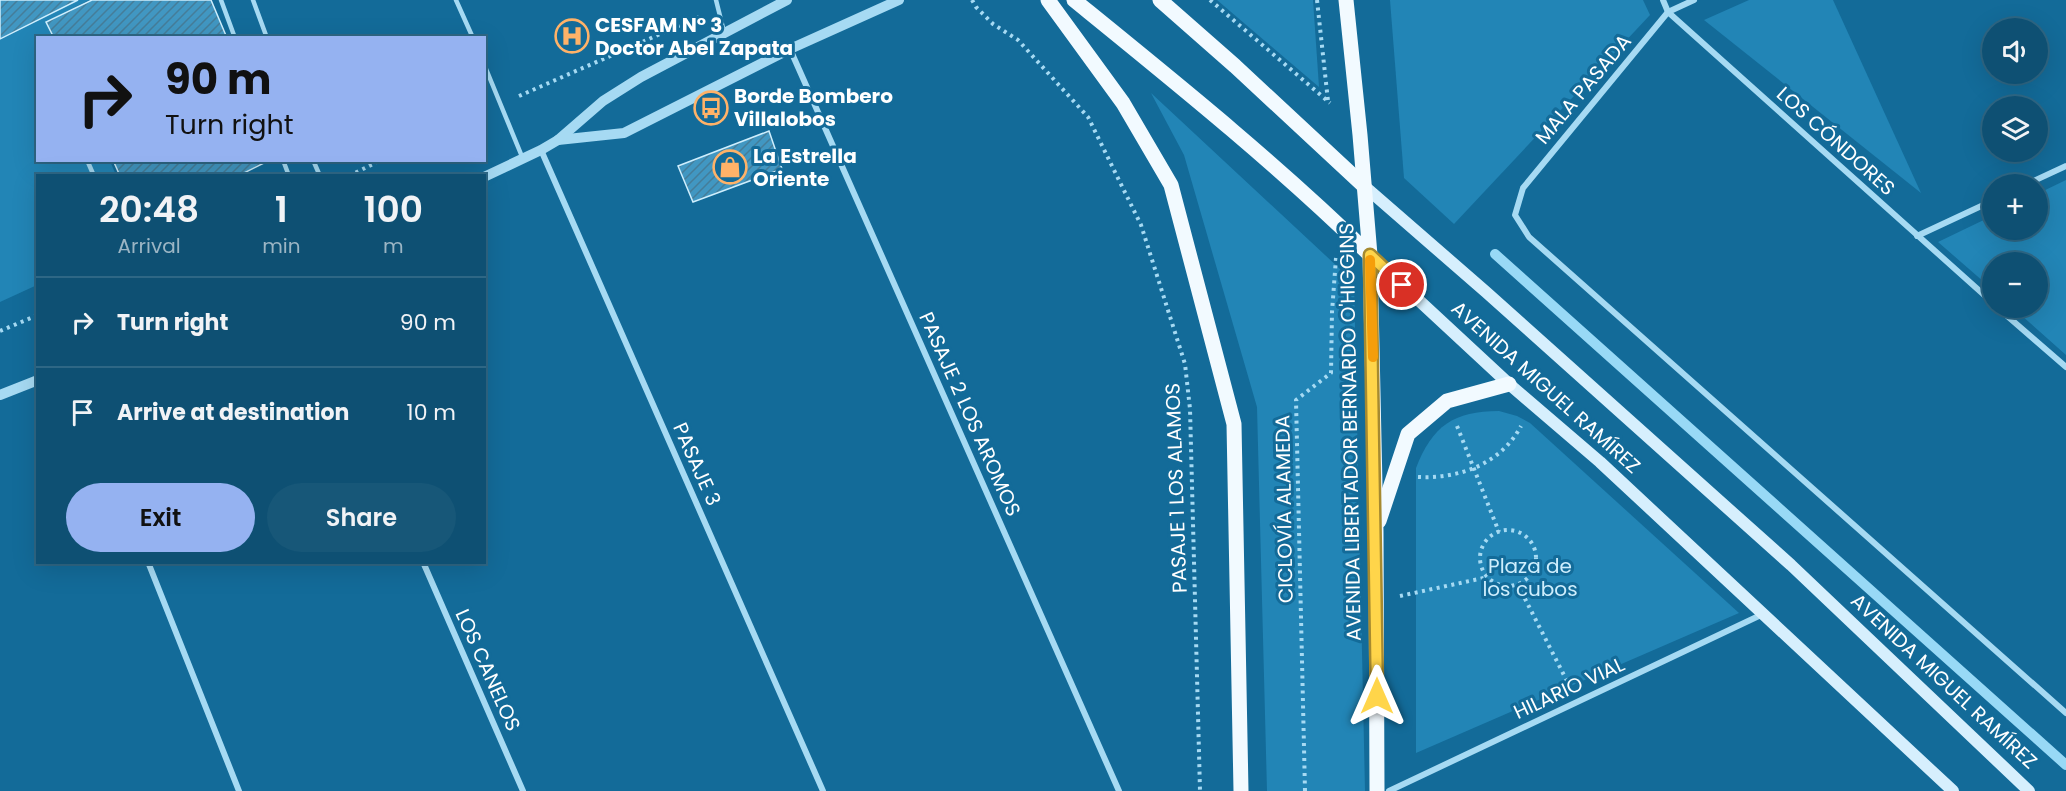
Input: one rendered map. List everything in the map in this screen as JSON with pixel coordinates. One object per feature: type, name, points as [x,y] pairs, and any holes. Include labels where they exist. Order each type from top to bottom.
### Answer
[{"type":"main road","points":[[1048,0],[1124,103],[1171,184],[1234,424],[1241,791]]},
{"type":"main road","name":"AVENIDA MIGUEL RAMÍREZ","points":[[1074,0],[1224,122],[1340,225],[1509,384],[1600,462],[1953,791]]},
{"type":"main road","name":"AVENIDA MIGUEL RAMÍREZ","points":[[1160,0],[1363,185],[1791,565],[2029,791]]},
{"type":"main road","name":"AVENIDA LIBERTADOR BERNARDO O'HIGGINS","points":[[1346,0],[1370,255],[1376,532],[1377,791]]},
{"type":"main road","points":[[1376,532],[1408,434],[1447,401],[1509,384]]},
{"type":"street","points":[[486,176],[558,140],[603,101],[641,77],[786,0]]},
{"type":"street","points":[[558,140],[624,133],[790,50],[899,0]]},
{"type":"street","name":"LOS CÓNDORES","points":[[1663,0],[1668,12],[1982,293]]},
{"type":"street","name":"MALA PASADA","points":[[1694,0],[1668,12],[1523,188],[1515,215],[1529,237],[2066,712]]},
{"type":"street","name":"PASAJE 2 LOS AROMOS","points":[[790,50],[1119,791]]},
{"type":"street","name":"PASAJE 3","points":[[542,150],[823,791]]},
{"type":"street","points":[[2048,174],[2066,166]]},
{"type":"street","points":[[1917,236],[1982,206]]},
{"type":"street","points":[[2010,318],[2066,367]]},
{"type":"street","points":[[0,394],[36,381]]},
{"type":"street","points":[[149,564],[239,791]]},
{"type":"street","name":"LOS CANELOS","points":[[424,564],[524,791]]},
{"type":"street","name":"HILARIO VIAL","points":[[1389,791],[1762,614]]},
{"type":"lane","points":[[220,0],[234,36]]},
{"type":"lane","points":[[253,0],[266,36]]},
{"type":"lane","points":[[456,0],[472,36]]},
{"type":"lane","points":[[716,0],[724,32]]},
{"type":"lane","points":[[486,68],[523,159]]},
{"type":"path","name":"PASAJE 1 LOS ALAMOS","points":[[972,0],[993,24],[1018,40],[1088,117],[1141,225],[1185,364],[1190,409],[1200,791]]},
{"type":"path","points":[[1317,0],[1330,112]]},
{"type":"path","points":[[502,104],[718,8]]},
{"type":"path","points":[[353,174],[377,162]]},
{"type":"path","name":"CICLOVÍA ALAMEDA","points":[[1305,791],[1296,400],[1331,373],[1332,312],[1340,225]]},
{"type":"path","points":[[0,330],[36,316]]},
{"type":"path","points":[[1447,401],[1498,532]]},
{"type":"path","points":[[1394,476],[1444,477],[1474,469],[1509,444],[1532,404]]},
{"type":"path","points":[[1509,530],[1520,533],[1529,539],[1535,549],[1534,570],[1518,585],[1496,584],[1482,568],[1480,557],[1483,546],[1489,537],[1498,532],[1509,530]]},
{"type":"path","points":[[1376,601],[1488,577]]},
{"type":"path","points":[[1518,585],[1578,702]]},
{"type":"green space","points":[[0,0],[89,0],[46,22],[53,36],[36,36],[36,162],[110,162],[116,174],[36,174],[36,285],[0,302]]},
{"type":"green space","points":[[1217,0],[1313,0],[1319,87]]},
{"type":"green space","points":[[1390,0],[1643,0],[1650,15],[1454,224],[1404,178]]},
{"type":"green space","points":[[1749,0],[1833,0],[1921,193],[1704,20]]},
{"type":"green space","points":[[1151,93],[1354,282],[1365,791],[1267,791],[1257,407],[1184,155]]},
{"type":"green space","points":[[2066,180],[2066,355],[2024,318],[2048,318],[2048,252],[1982,252],[1982,280],[1938,242],[1982,221],[1982,240],[2048,240],[2048,189]]},
{"type":"green space","name":"Plaza de los cubos","points":[[1499,411],[1517,416],[1530,423],[1739,613],[1416,753],[1416,468],[1429,441],[1447,424],[1469,414]]},
{"type":"building","points":[[0,0],[78,0],[0,39]]},
{"type":"building","points":[[92,0],[211,0],[226,36],[53,36],[46,22]]},
{"type":"building","name":"La Estrella Oriente","points":[[769,131],[782,169],[693,202],[678,166]]},
{"type":"building","points":[[114,162],[266,162],[242,174],[119,174]]},
{"type":"waterway","points":[[1495,254],[2066,765]]},
{"type":"slow traffic","points":[[1370,260],[1373,357]]},
{"type":"place","name":"CESFAM N° 3 Doctor Abel Zapata","points":[[572,36]]},
{"type":"place","name":"Borde Bombero Villalobos","points":[[711,108]]},
{"type":"place","name":"La Estrella Oriente","points":[[730,167]]},
{"type":"route","points":[[1377,696],[1370,255],[1402,285]]}]
